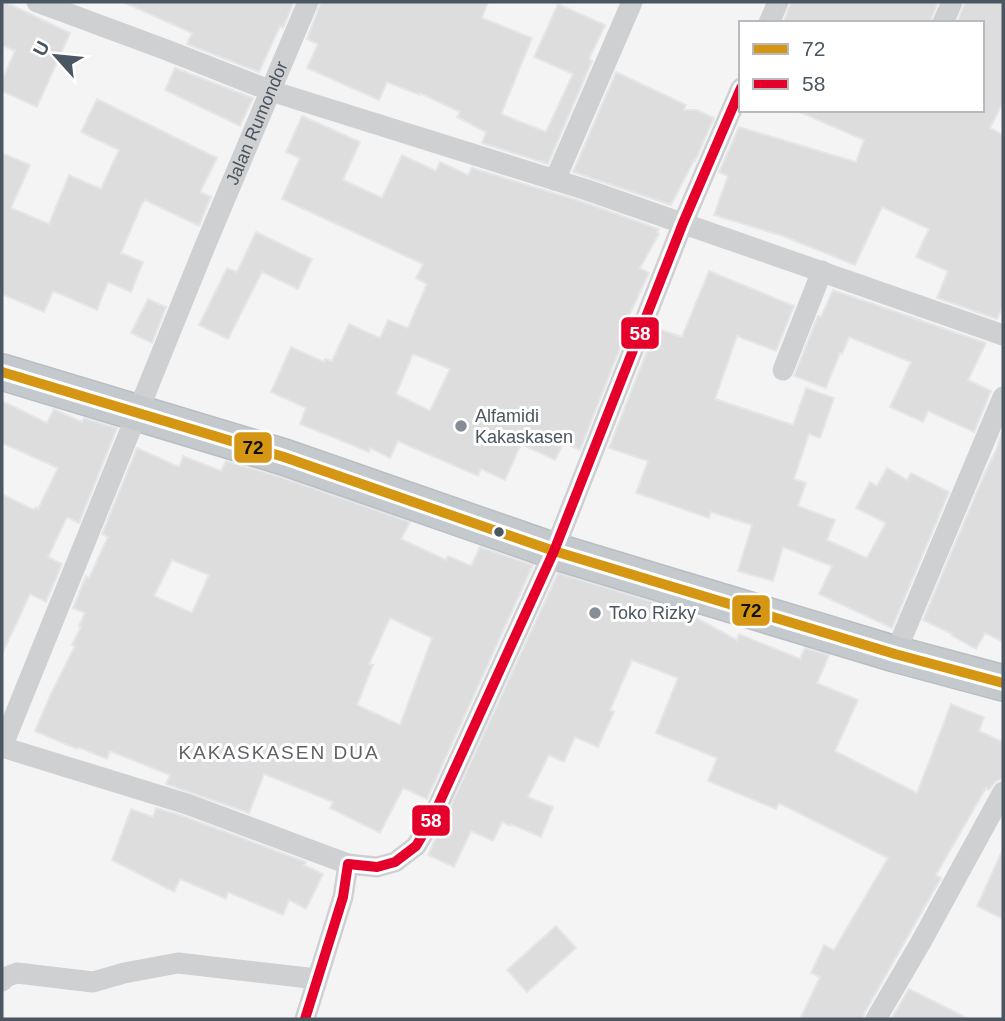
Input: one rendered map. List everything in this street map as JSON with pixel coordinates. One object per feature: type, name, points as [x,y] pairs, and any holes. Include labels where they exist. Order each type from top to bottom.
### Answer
[{"type":"highway","points":[[2,372],[284,457],[554,551],[895,654],[1003,683]]},
{"type":"street","points":[[37,2],[271,91],[555,180],[1003,335]]},
{"type":"street","name":"Jalan Rumondor","points":[[2,747],[205,246],[308,2]]},
{"type":"street","points":[[555,180],[632,2]]},
{"type":"street","points":[[770,21],[778,2]]},
{"type":"street","points":[[944,21],[952,2]]},
{"type":"street","points":[[2,747],[187,804],[348,864],[377,867],[395,862],[416,846],[431,821],[554,551],[683,223],[739,93]]},
{"type":"street","points":[[783,370],[822,271]]},
{"type":"street","points":[[895,654],[1003,397]]},
{"type":"street","points":[[876,1019],[1003,792]]},
{"type":"street","points":[[305,1019],[343,897],[348,864]]},
{"type":"street","points":[[2,981],[17,973],[93,982],[178,963],[317,979]]},
{"type":"building","points":[[2,2],[70,33],[37,107],[2,91],[2,80],[15,51],[2,45]]},
{"type":"building","points":[[123,2],[294,2],[259,72],[187,44],[192,33]]},
{"type":"building","points":[[321,2],[488,2],[482,18],[532,38],[501,114],[546,132],[573,74],[534,57],[558,4],[605,25],[548,164],[482,143],[486,132],[457,117],[460,112],[420,93],[387,82],[379,100],[307,68],[318,44],[307,39]]},
{"type":"building","points":[[791,2],[938,2],[931,21],[784,21]]},
{"type":"building","points":[[965,2],[1003,2],[1003,103],[990,128],[1003,135],[1003,306],[997,319],[937,298],[948,271],[916,257],[929,229],[882,207],[855,265],[783,236],[714,215],[728,176],[719,172],[739,127],[856,162],[864,140],[800,112],[984,112],[984,21],[958,21]]},
{"type":"building","points":[[175,68],[253,98],[240,126],[165,90]]},
{"type":"building","points":[[616,72],[686,105],[684,110],[697,110],[714,118],[671,205],[573,172]]},
{"type":"building","points":[[97,99],[217,158],[200,192],[211,197],[199,226],[145,200],[121,253],[143,262],[131,292],[108,282],[97,310],[53,291],[44,312],[2,294],[2,153],[30,165],[11,208],[49,224],[69,175],[101,189],[119,150],[81,132]]},
{"type":"building","points":[[302,116],[360,142],[343,180],[382,198],[402,155],[436,171],[440,162],[468,175],[472,168],[659,229],[659,234],[640,268],[649,273],[628,318],[631,320],[580,450],[564,442],[555,460],[521,444],[505,480],[481,469],[478,476],[398,441],[390,458],[370,448],[369,452],[300,424],[306,408],[271,392],[291,347],[324,362],[325,359],[332,361],[349,324],[380,338],[388,320],[408,328],[427,284],[416,278],[423,264],[282,199],[300,158],[286,152]],"holes":[[[413,354],[450,369],[430,411],[396,394]]]},
{"type":"building","points":[[256,232],[312,259],[298,289],[262,272],[228,339],[199,325],[227,268],[237,272]]},
{"type":"building","points":[[709,271],[794,306],[776,351],[737,336],[715,399],[793,425],[806,388],[834,398],[820,438],[809,434],[794,479],[806,483],[798,506],[835,520],[827,540],[867,558],[886,523],[856,508],[870,482],[877,486],[887,468],[907,480],[911,473],[949,492],[892,628],[819,594],[832,566],[783,547],[773,581],[738,571],[752,525],[711,512],[709,518],[636,493],[648,461],[609,448],[656,328],[682,337]]},
{"type":"building","points":[[833,290],[986,343],[968,380],[991,391],[974,432],[928,411],[923,422],[890,407],[911,362],[849,337],[826,388],[794,376],[818,316],[821,317]]},
{"type":"building","points":[[148,299],[166,307],[152,343],[131,333]]},
{"type":"building","points":[[2,401],[47,423],[54,409],[82,422],[84,418],[117,428],[79,523],[67,517],[48,557],[62,564],[46,602],[30,594],[2,654],[2,494],[34,510],[36,507],[38,509],[58,468],[2,443]]},
{"type":"building","points":[[1003,430],[1003,642],[985,633],[976,649],[923,620]]},
{"type":"building","points":[[137,448],[179,467],[183,456],[221,471],[226,461],[278,476],[410,522],[401,539],[446,560],[448,556],[471,566],[480,547],[533,565],[427,799],[403,788],[380,833],[330,808],[333,802],[264,774],[249,813],[166,784],[170,775],[110,751],[107,759],[35,731],[75,646],[72,645],[85,613],[73,608],[86,576],[89,578],[108,537],[102,534]],"holes":[[[172,560],[209,575],[192,613],[154,596]],[[390,618],[432,638],[400,725],[357,705],[373,665],[369,664]]]},
{"type":"building","points":[[558,573],[683,611],[737,640],[739,634],[800,659],[805,648],[829,655],[817,683],[858,700],[835,751],[917,793],[951,704],[984,717],[979,731],[1003,742],[1003,779],[996,781],[989,790],[986,788],[936,875],[941,878],[863,1019],[800,1019],[820,977],[811,973],[824,945],[834,950],[888,858],[779,803],[776,809],[708,781],[717,758],[656,733],[678,678],[632,660],[610,710],[614,712],[598,747],[575,737],[564,762],[549,755],[528,797],[553,807],[541,837],[502,822],[493,841],[471,831],[454,867],[428,855]]},
{"type":"building","points":[[156,808],[306,862],[304,865],[323,874],[306,909],[289,900],[283,915],[228,892],[226,899],[180,879],[174,892],[112,860],[131,809],[153,817]]},
{"type":"building","points":[[1003,849],[1003,919],[977,906]]},
{"type":"building","points":[[556,926],[576,948],[527,992],[507,970]]},
{"type":"building","points":[[909,989],[969,1019],[891,1019]]},
{"type":"transit line","name":"58","points":[[305,1019],[343,897],[348,864],[377,867],[395,862],[416,846],[431,821],[554,551],[683,223],[739,93]]},
{"type":"transit line","name":"72","points":[[2,372],[284,457],[554,551],[895,654],[1003,683]]},
{"type":"place","name":"Alfamidi Kakaskasen","points":[[461,426]]},
{"type":"place","name":"Toko Rizky","points":[[595,613]]},
{"type":"district","name":"KAKASKASEN DUA","points":[[279,752]]}]
